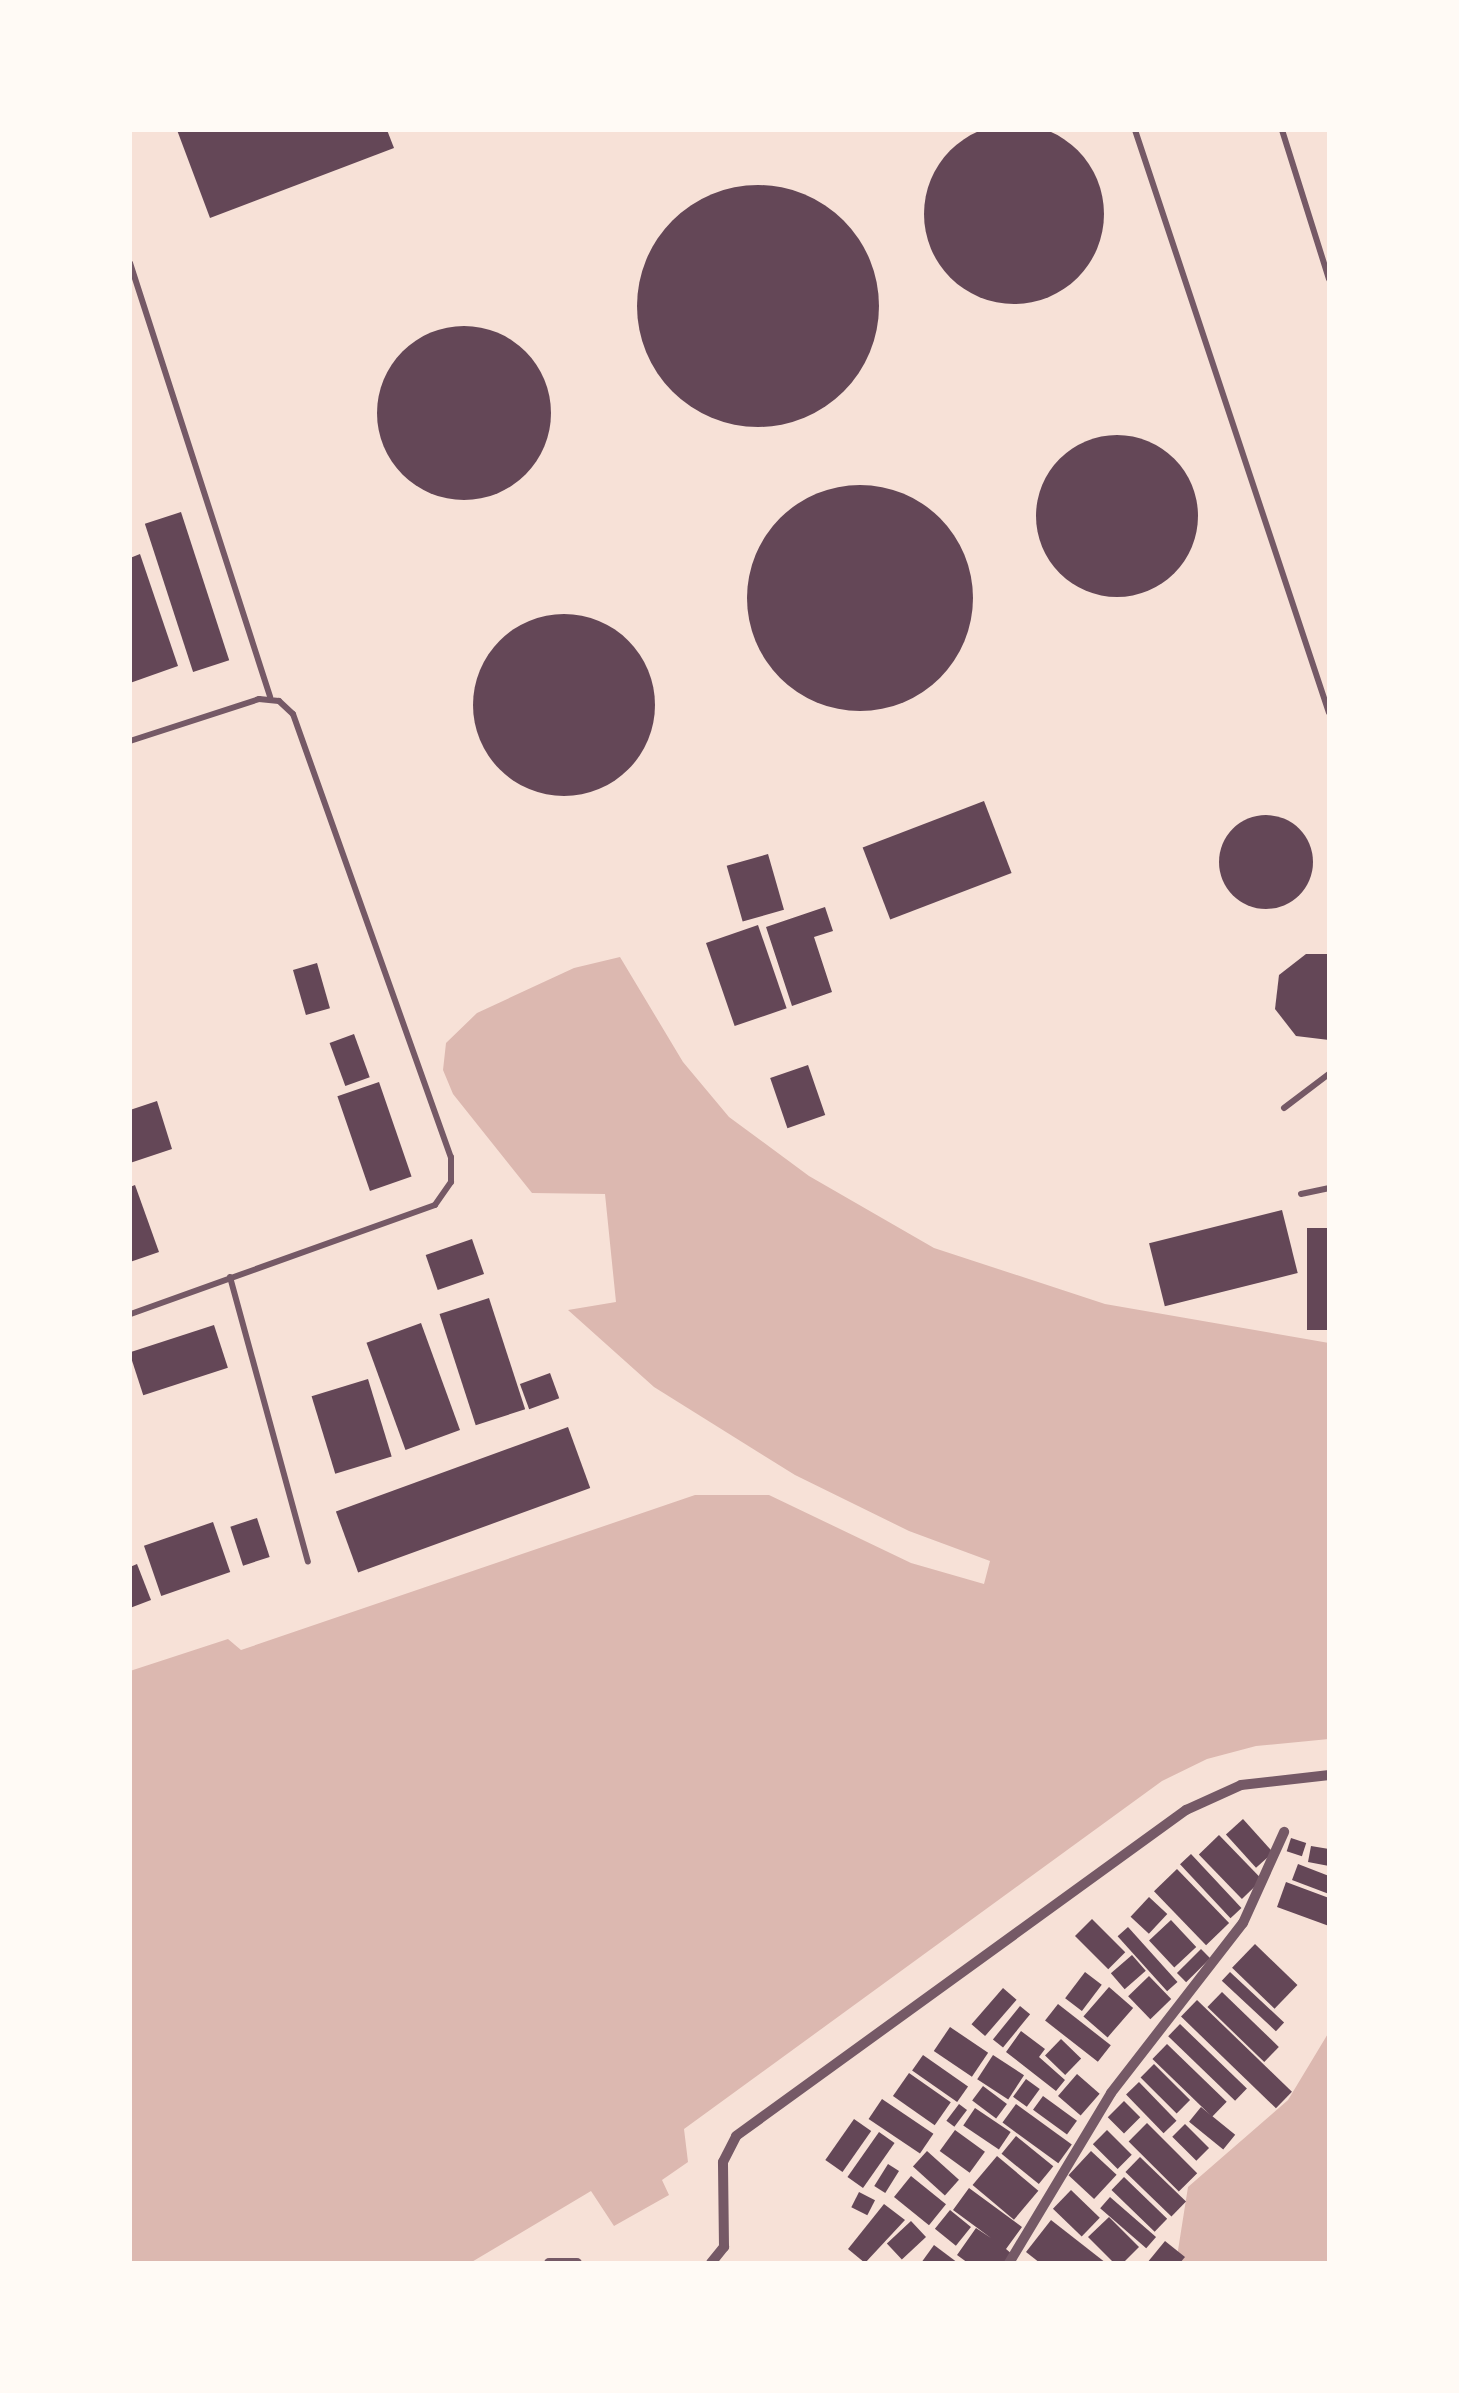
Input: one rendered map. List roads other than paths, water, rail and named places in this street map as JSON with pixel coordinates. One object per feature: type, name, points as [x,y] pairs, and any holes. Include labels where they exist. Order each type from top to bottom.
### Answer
[{"type":"street","points":[[711,2263],[724,2247],[723,2162],[736,2136],[1186,1810],[1241,1785],[1329,1775]]},
{"type":"street","points":[[1009,2263],[1110,2093],[1244,1923],[1284,1832]]},
{"type":"street","points":[[549,2263],[577,2263]]},
{"type":"lane","points":[[1134,130],[1329,714]]},
{"type":"lane","points":[[1282,130],[1329,279]]},
{"type":"lane","points":[[130,263],[270,698],[294,714],[451,1156],[451,1182],[435,1205],[130,1314]]},
{"type":"lane","points":[[130,741],[270,698]]},
{"type":"lane","points":[[1284,1108],[1329,1074]]},
{"type":"lane","points":[[1301,1194],[1329,1188]]},
{"type":"lane","points":[[230,1277],[308,1562]]}]
